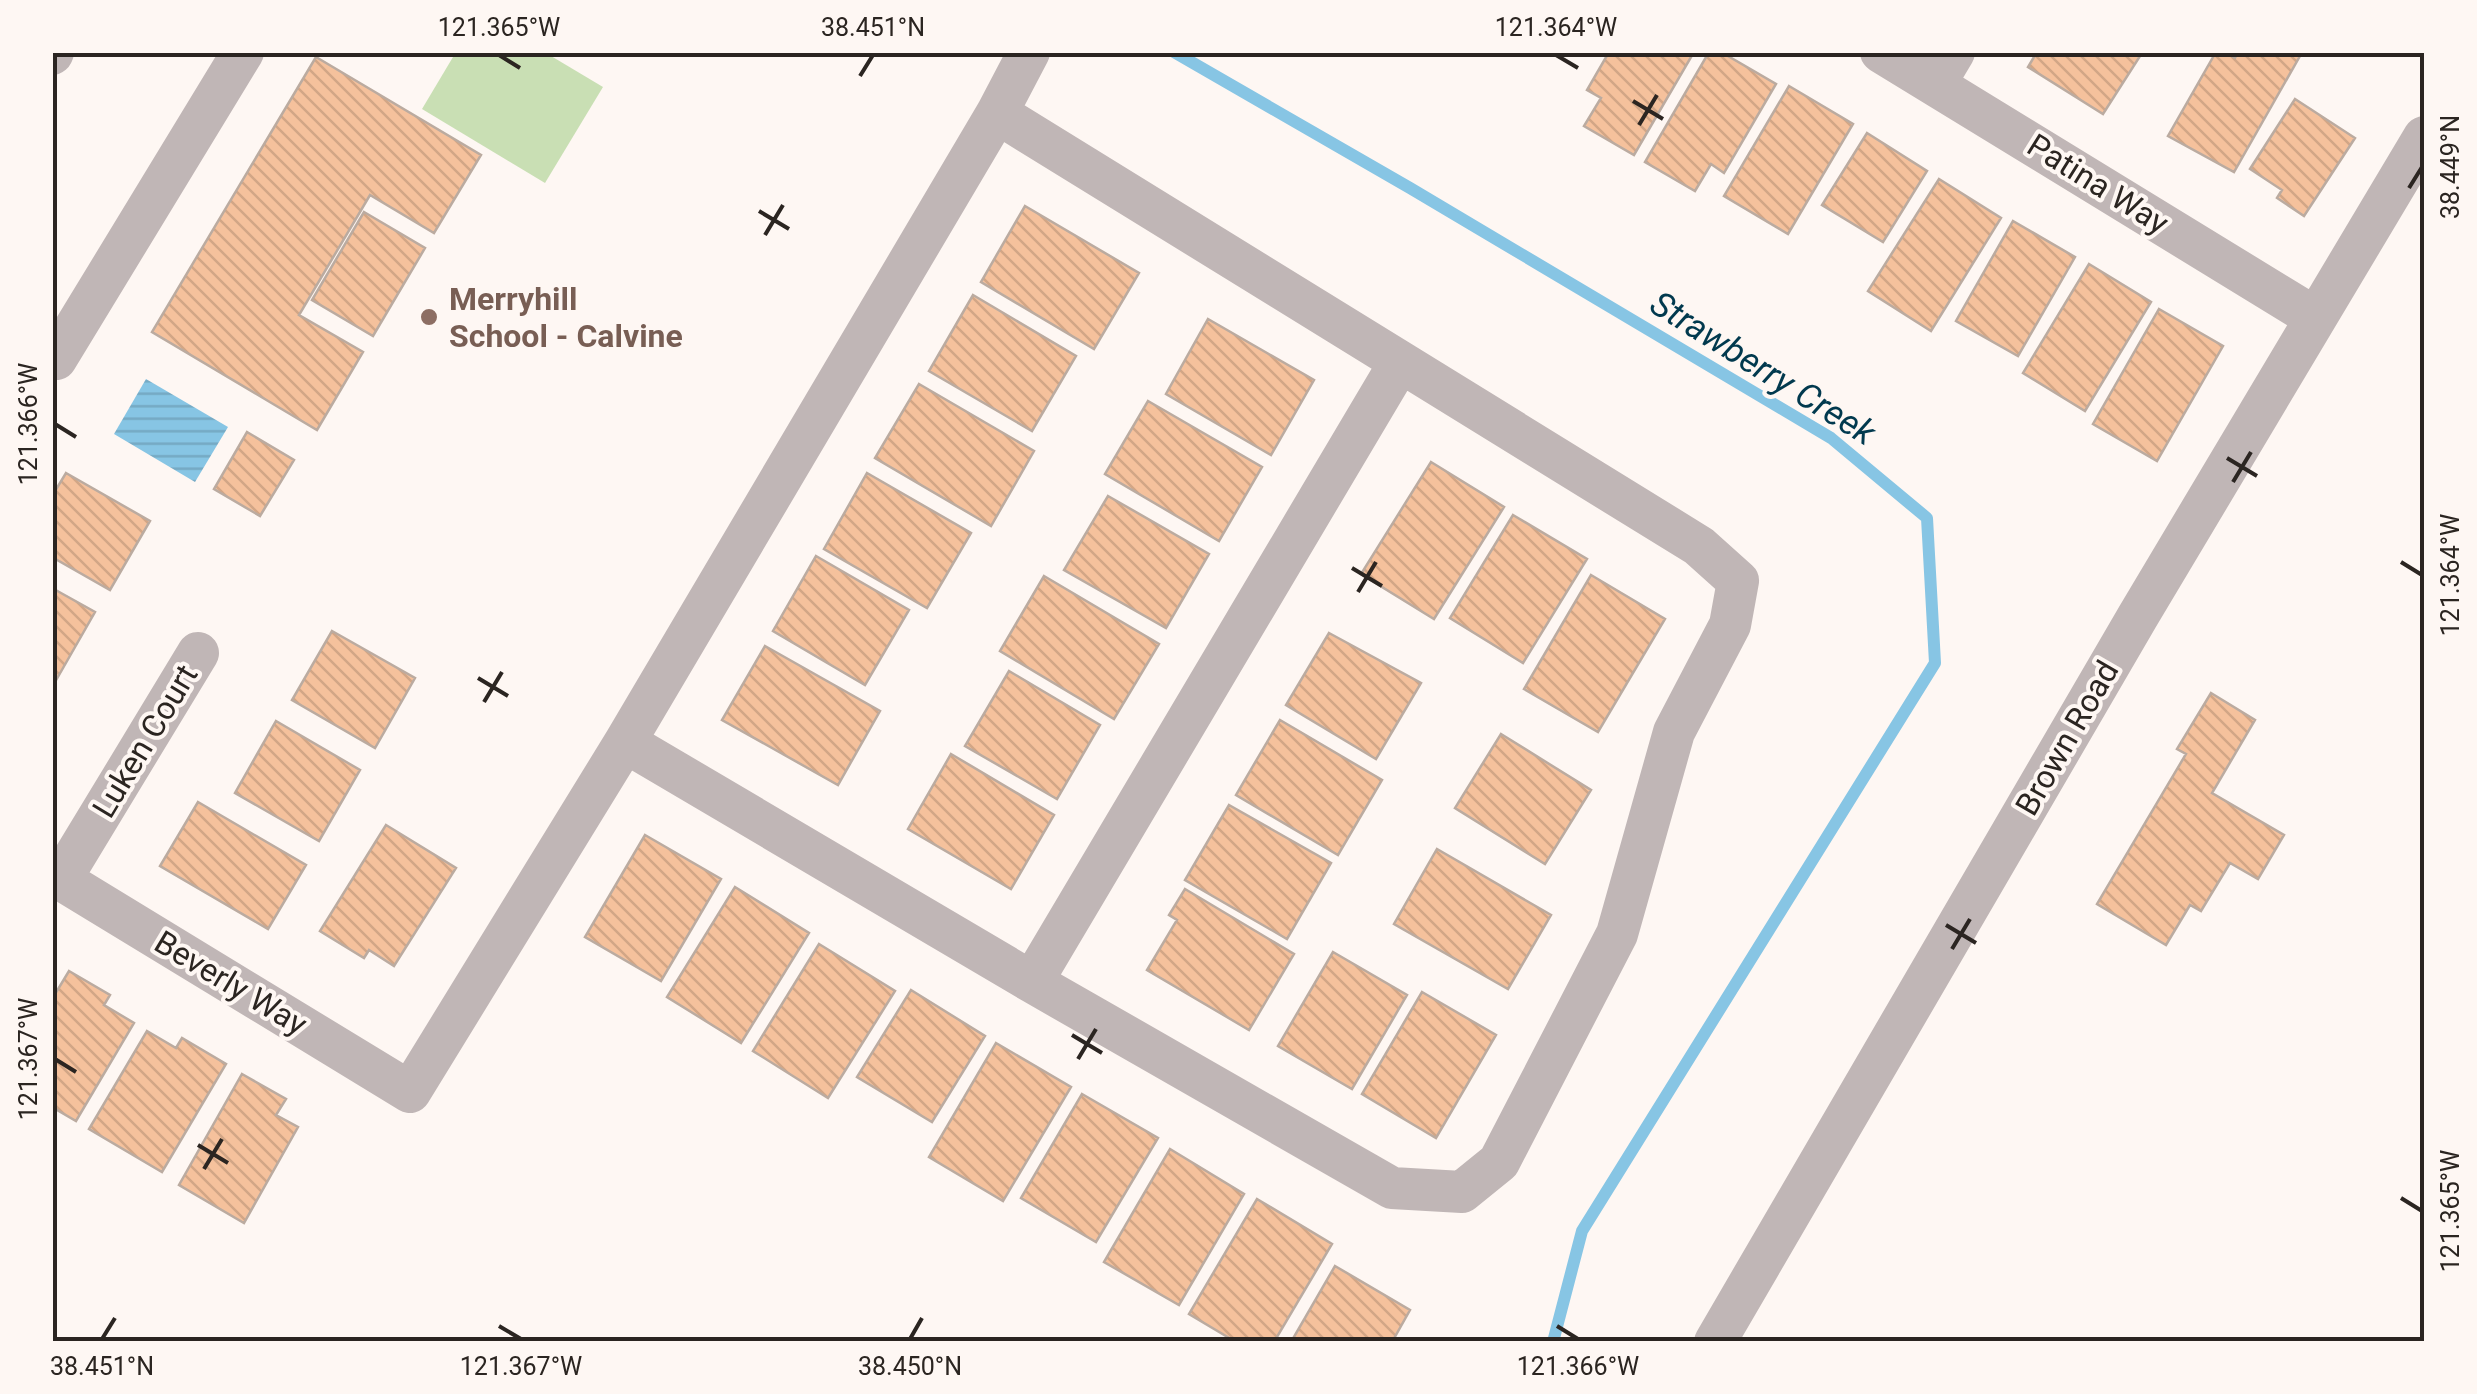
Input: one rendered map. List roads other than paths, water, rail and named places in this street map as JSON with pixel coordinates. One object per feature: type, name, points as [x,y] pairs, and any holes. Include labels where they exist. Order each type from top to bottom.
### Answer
[{"type":"street","points":[[52,357],[56,359],[243,52]]},
{"type":"street","points":[[997,113],[1699,546],[1738,581],[1730,626],[1674,732],[1617,934],[1498,1162],[1462,1192],[1392,1188],[624,742],[997,113],[1029,52]]},
{"type":"street","name":"Patina Way","points":[[1881,52],[1944,68],[2314,318]]},
{"type":"street","name":"Brown Road","points":[[1716,1342],[2424,136]]},
{"type":"street","points":[[1032,982],[1400,362]]},
{"type":"street","name":"Luken Court","points":[[57,877],[198,653]]},
{"type":"street","name":"Beverly Way","points":[[57,877],[410,1092],[624,742]]},
{"type":"water","points":[[146,379],[228,427],[195,482],[114,434]]},
{"type":"waterway","name":"Strawberry Creek","points":[[1174,52],[1831,438],[1927,518],[1935,663],[1582,1231],[1553,1342]]},
{"type":"place","name":"Merryhill School - Calvine","points":[[429,317]]}]
